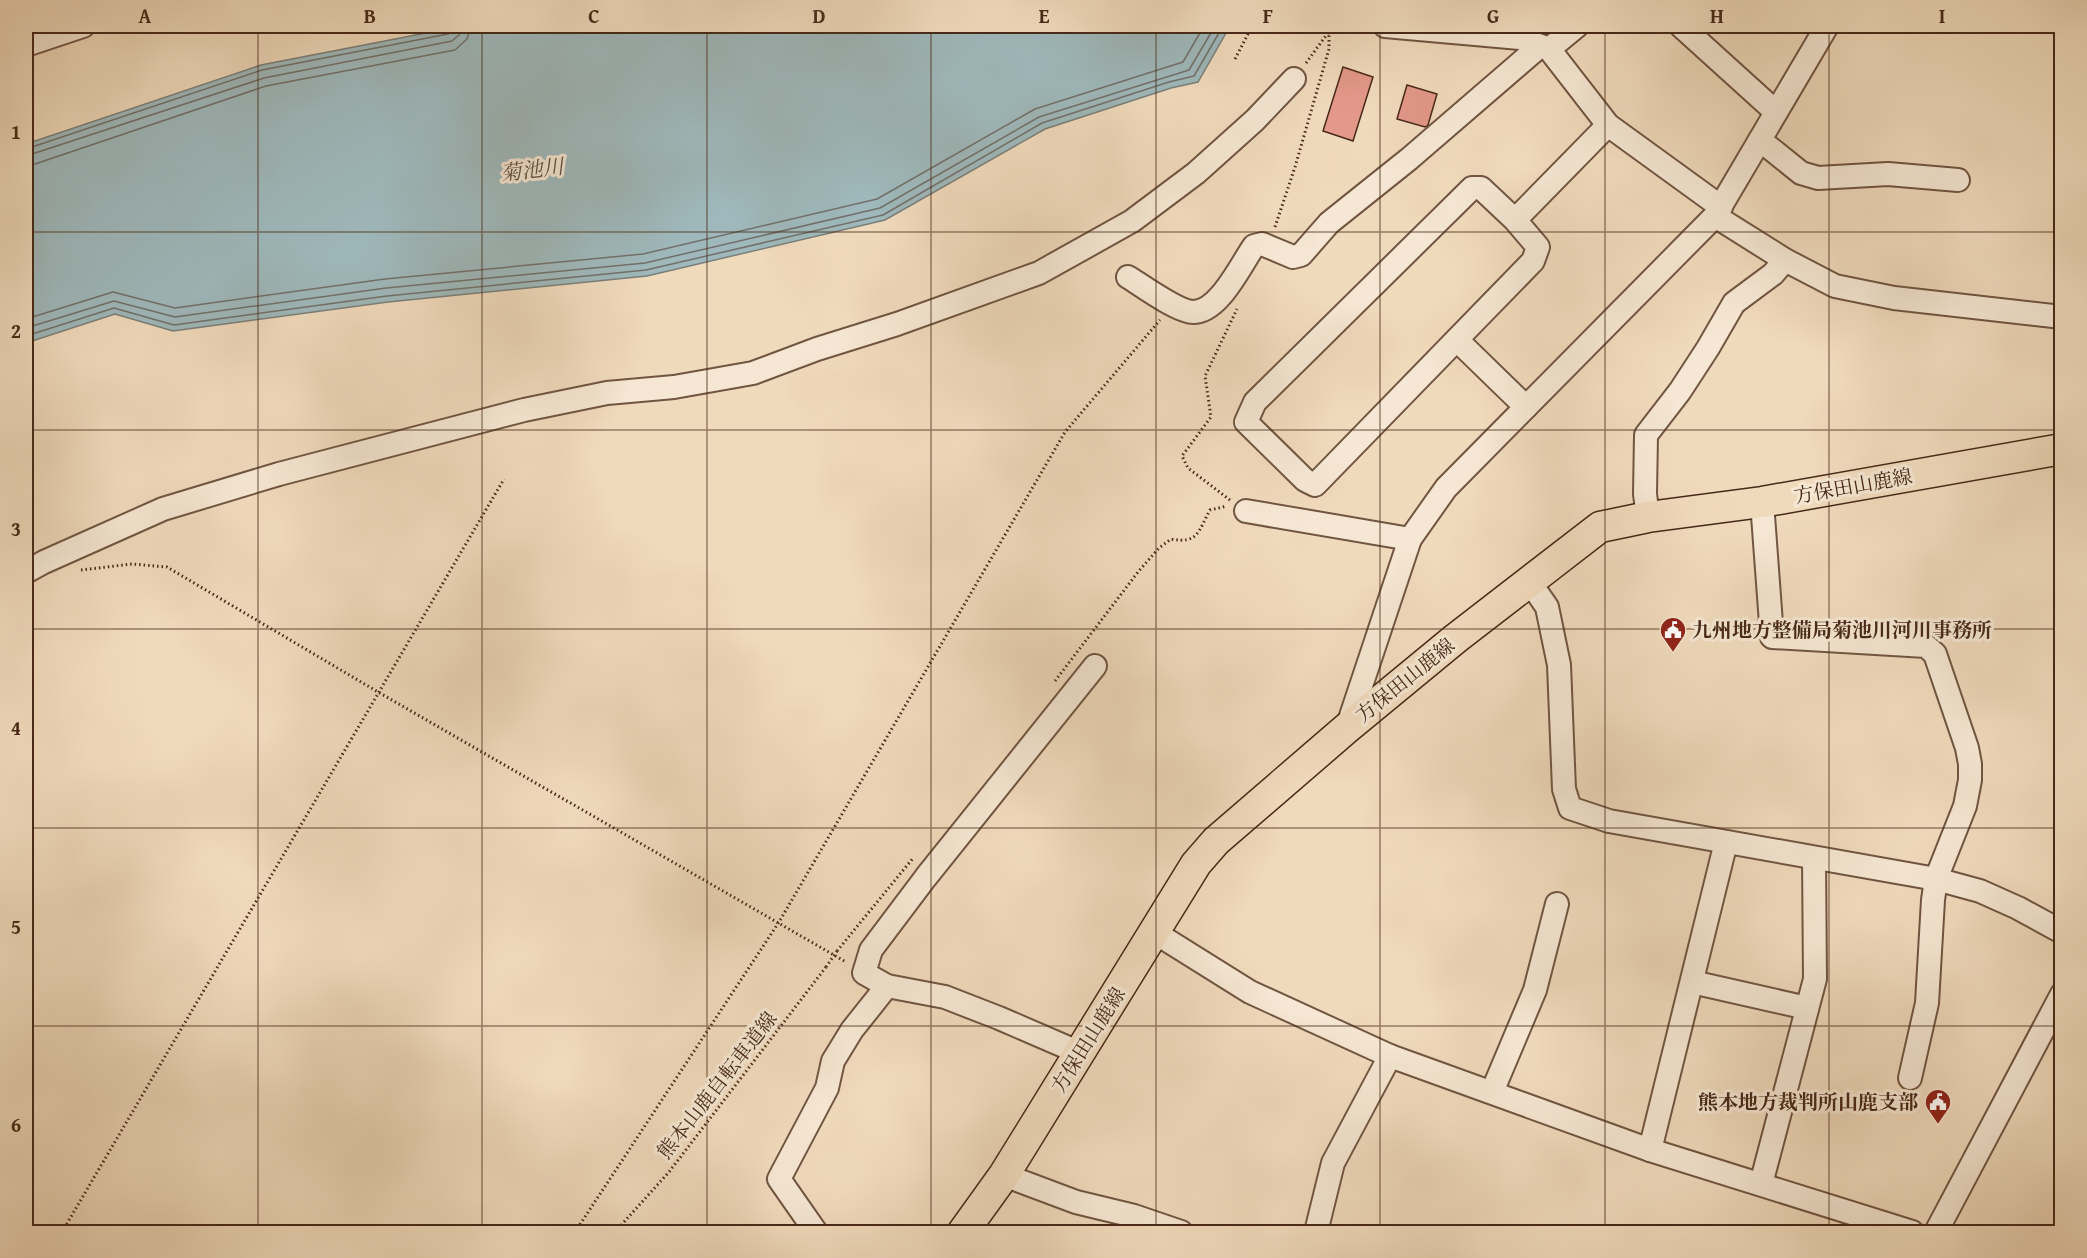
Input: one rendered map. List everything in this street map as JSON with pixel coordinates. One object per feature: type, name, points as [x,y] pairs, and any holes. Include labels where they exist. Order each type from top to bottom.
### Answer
[{"type":"main road","name":"方保田山鹿線","points":[[963,1233],[1004,1174],[1196,864],[1216,841],[1455,639],[1600,527],[1648,517],[1762,502],[2061,449]]},
{"type":"street","points":[[26,45],[83,26]]},
{"type":"street","points":[[1385,26],[1520,38],[1544,47],[1608,125],[1785,260],[1835,286],[1894,298],[2061,317]]},
{"type":"street","points":[[1128,277],[1173,305],[1191,313],[1205,310],[1216,302],[1254,246],[1262,244],[1293,257],[1301,255],[1329,223],[1544,47],[1576,26]]},
{"type":"street","points":[[1681,26],[1776,112]]},
{"type":"street","points":[[1347,728],[1410,539],[1446,488],[1718,211],[1827,26]]},
{"type":"street","points":[[26,572],[163,509],[279,474],[524,410],[607,393],[674,387],[753,373],[1039,273],[1132,221],[1196,173],[1255,120],[1294,80]]},
{"type":"street","points":[[1515,220],[1608,125]]},
{"type":"street","points":[[1760,140],[1802,173],[1818,178],[1887,174],[1958,180]]},
{"type":"street","points":[[1472,188],[1481,188],[1515,220],[1538,247],[1533,261],[1315,485],[1305,480],[1246,422],[1255,402],[1472,188]]},
{"type":"street","points":[[1648,517],[1645,494],[1646,435],[1680,391],[1734,303],[1773,274],[1785,260]]},
{"type":"street","points":[[1456,339],[1526,407]]},
{"type":"street","points":[[1762,502],[1772,637],[1926,646],[1935,654],[1967,748],[1970,780],[1965,806],[1936,879],[1932,900],[1927,1003],[1911,1078]]},
{"type":"street","points":[[1246,511],[1410,539]]},
{"type":"street","points":[[1529,581],[1547,607],[1559,664],[1564,789],[1570,808],[1608,821],[1936,879],[1980,891],[2018,908],[2061,932]]},
{"type":"street","points":[[1080,1053],[945,997],[887,986],[864,973],[871,950],[919,886],[1095,666]]},
{"type":"street","points":[[1650,1150],[1726,842]]},
{"type":"street","points":[[1761,1184],[1815,979],[1814,858]]},
{"type":"street","points":[[1492,1092],[1535,990],[1557,904]]},
{"type":"street","points":[[1154,932],[1250,992],[1390,1056],[1650,1150],[1912,1233]]},
{"type":"street","points":[[1692,982],[1807,1008]]},
{"type":"street","points":[[816,1233],[779,1179],[827,1088],[833,1061],[852,1030],[887,986]]},
{"type":"street","points":[[1936,1233],[2061,994]]},
{"type":"street","points":[[1316,1233],[1333,1163],[1390,1056]]},
{"type":"street","points":[[1004,1174],[1076,1202],[1134,1216],[1181,1233]]},
{"type":"path","points":[[1236,60],[1252,26]]},
{"type":"path","points":[[1294,80],[1333,26]]},
{"type":"path","points":[[576,1233],[778,922],[1065,432],[1173,305]]},
{"type":"path","points":[[62,1233],[504,479]]},
{"type":"path","points":[[75,570],[132,564],[167,567],[378,692],[864,973]]},
{"type":"path","name":"熊本山鹿自転車道線","points":[[615,1233],[669,1172],[837,951]]},
{"type":"water","name":"菊池川","points":[[462,26],[1230,26],[1198,82],[1171,88],[1045,129],[885,220],[647,276],[388,302],[173,331],[115,314],[26,343],[26,144],[261,65]]},
{"type":"building","points":[[1343,67],[1373,77],[1353,141],[1323,131]]},
{"type":"building","points":[[1407,85],[1437,94],[1428,125],[1425,127],[1397,119]]},
{"type":"place","name":"九州地方整備局菊池川河川事務所","points":[[1673,653]]},
{"type":"place","name":"熊本地方裁判所山鹿支部","points":[[1938,1125]]}]
